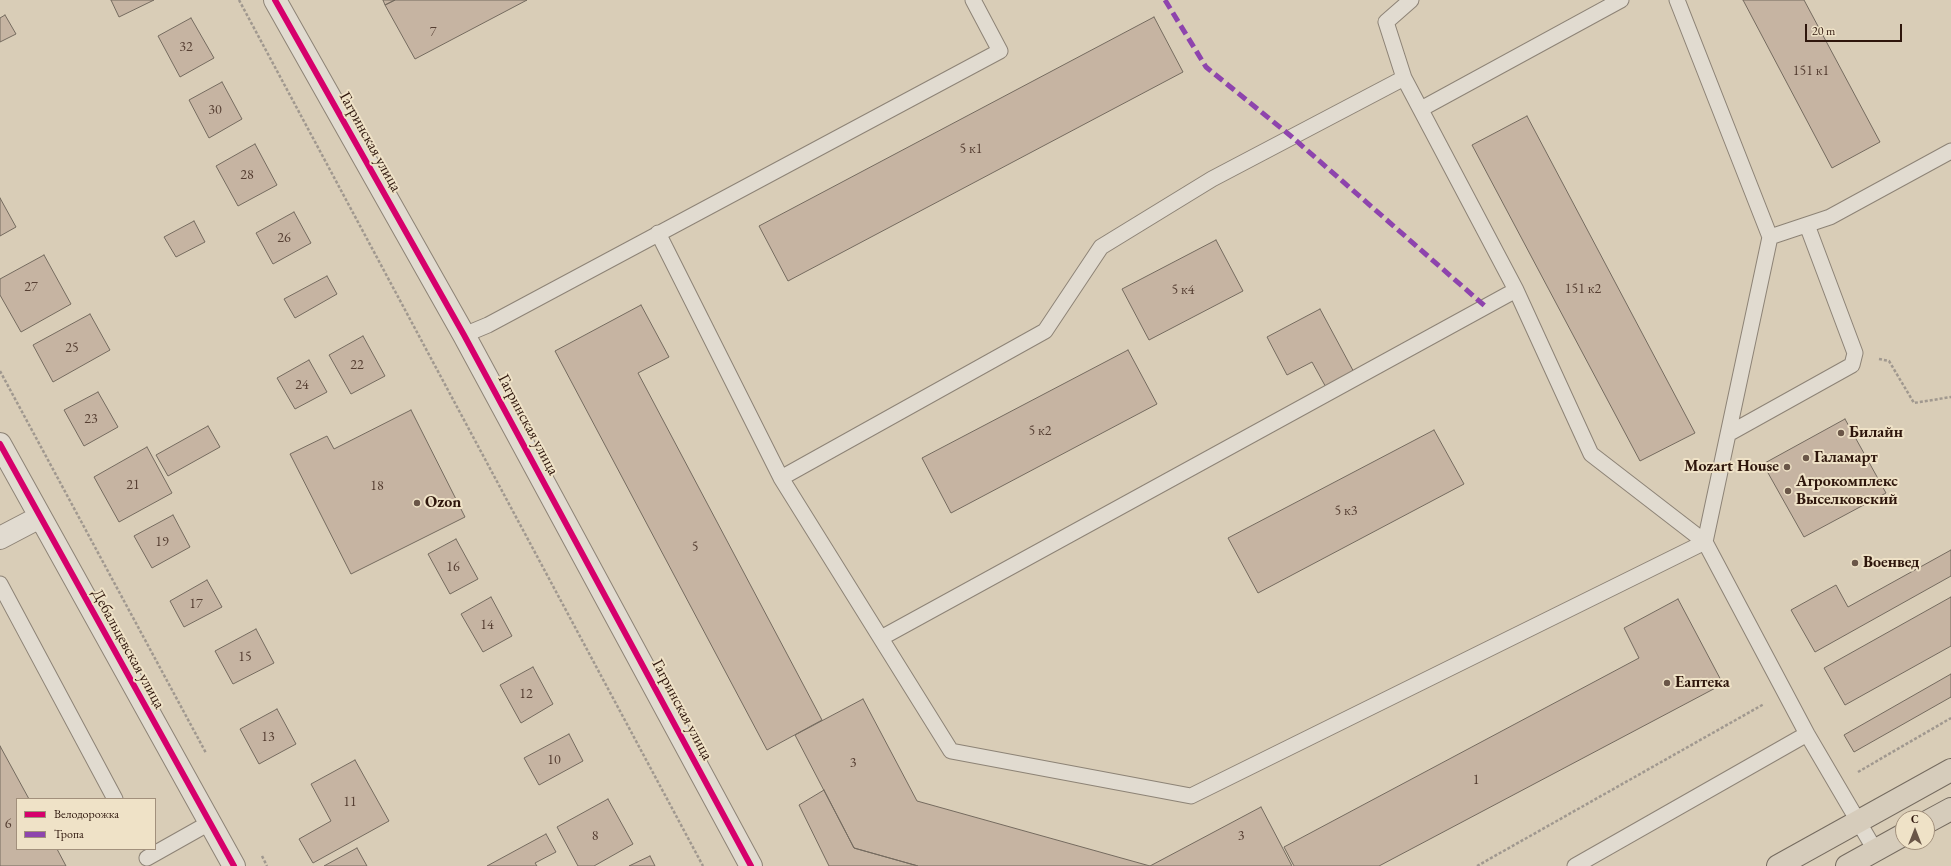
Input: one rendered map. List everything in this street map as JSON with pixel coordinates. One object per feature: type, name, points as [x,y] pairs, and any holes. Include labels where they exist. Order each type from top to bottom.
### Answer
[{"type":"main road","points":[[1778,866],[1951,770]]},
{"type":"main road","points":[[1935,818],[1951,809]]},
{"type":"main road","points":[[1847,866],[1895,839]]},
{"type":"street","name":"Гагринская улица","points":[[275,0],[464,335],[751,866]]},
{"type":"street","name":"Дебальцевская улица","points":[[0,444],[211,822],[234,866]]},
{"type":"street","points":[[0,538],[40,518]]},
{"type":"lane","points":[[464,335],[488,325],[1000,51],[973,0]]},
{"type":"lane","points":[[1411,0],[1386,22],[1404,78],[1516,290],[1591,454],[1705,542],[1807,734],[1875,850]]},
{"type":"lane","points":[[1420,109],[1620,0]]},
{"type":"lane","points":[[1677,0],[1770,237],[1705,542]]},
{"type":"lane","points":[[781,478],[1045,331],[1101,247],[1212,179],[1404,78]]},
{"type":"lane","points":[[1770,237],[1830,218],[1951,151]]},
{"type":"lane","points":[[1728,434],[1852,365],[1855,354],[1807,225]]},
{"type":"lane","points":[[658,233],[781,478],[951,751],[1191,796],[1705,542]]},
{"type":"lane","points":[[881,638],[1516,290]]},
{"type":"lane","points":[[0,584],[114,798]]},
{"type":"lane","points":[[1574,866],[1807,734]]},
{"type":"lane","points":[[146,858],[211,822]]},
{"type":"path","points":[[239,0],[703,866]]},
{"type":"path","points":[[1855,354],[1889,361],[1914,403],[1951,397]]},
{"type":"path","points":[[0,371],[207,754]]},
{"type":"path","points":[[1477,866],[1785,692]]},
{"type":"path","points":[[1837,784],[1951,718]]},
{"type":"path","points":[[260,852],[267,866]]},
{"type":"building","points":[[111,0],[154,0],[119,17]]},
{"type":"building","points":[[383,0],[395,0],[385,5]]},
{"type":"building","points":[[395,0],[527,0],[415,59],[385,5]]},
{"type":"building","points":[[1743,0],[1804,0],[1880,142],[1832,168]]},
{"type":"building","points":[[5,15],[16,34],[0,42],[0,18]]},
{"type":"building","points":[[1154,17],[1183,72],[788,281],[759,226]]},
{"type":"building","points":[[191,18],[214,58],[180,77],[158,36]]},
{"type":"building","points":[[222,82],[242,119],[209,138],[189,100]]},
{"type":"building","points":[[1527,116],[1695,433],[1640,461],[1472,145]]},
{"type":"building","points":[[255,144],[277,185],[238,206],[216,166]]},
{"type":"building","points":[[0,198],[16,227],[0,236]]},
{"type":"building","points":[[294,212],[311,243],[273,264],[256,233]]},
{"type":"building","points":[[194,221],[205,242],[176,257],[164,237]]},
{"type":"building","points":[[1216,240],[1243,291],[1149,340],[1122,289]]},
{"type":"building","points":[[44,255],[71,304],[21,332],[0,295],[0,279]]},
{"type":"building","points":[[327,276],[337,294],[295,318],[284,299]]},
{"type":"building","points":[[641,305],[669,357],[638,373],[822,720],[767,750],[555,351]]},
{"type":"building","points":[[1320,309],[1356,376],[1328,391],[1312,362],[1287,375],[1267,337]]},
{"type":"building","points":[[90,314],[110,350],[53,382],[33,345]]},
{"type":"building","points":[[363,336],[385,376],[351,394],[329,355]]},
{"type":"building","points":[[1128,350],[1157,404],[951,513],[922,458]]},
{"type":"building","points":[[309,360],[327,392],[295,409],[277,378]]},
{"type":"building","points":[[98,392],[118,427],[84,446],[64,410]]},
{"type":"building","points":[[411,410],[465,517],[351,574],[290,454],[327,436],[334,449]]},
{"type":"building","points":[[1845,419],[1886,493],[1804,537],[1763,464]]},
{"type":"building","points":[[208,426],[220,447],[168,476],[156,455]]},
{"type":"building","points":[[1434,430],[1464,484],[1258,593],[1228,538]]},
{"type":"building","points":[[147,447],[172,493],[119,522],[94,477]]},
{"type":"building","points":[[173,515],[190,547],[152,568],[134,536]]},
{"type":"building","points":[[456,539],[478,579],[450,594],[428,554]]},
{"type":"building","points":[[1951,550],[1951,576],[1815,652],[1791,610],[1836,585],[1848,607]]},
{"type":"building","points":[[207,580],[222,607],[184,627],[170,601]]},
{"type":"building","points":[[491,597],[512,636],[483,652],[461,614]]},
{"type":"building","points":[[1951,597],[1951,646],[1845,705],[1824,668]]},
{"type":"building","points":[[1678,599],[1723,684],[1379,866],[1294,866],[1284,847],[1639,658],[1624,628]]},
{"type":"building","points":[[256,629],[274,663],[233,684],[215,651]]},
{"type":"building","points":[[533,667],[553,704],[521,723],[500,685]]},
{"type":"building","points":[[1951,674],[1951,697],[1854,752],[1844,735]]},
{"type":"building","points":[[863,699],[917,801],[1150,866],[918,866],[854,848],[795,735]]},
{"type":"building","points":[[277,709],[296,744],[259,764],[240,729]]},
{"type":"building","points":[[569,734],[583,761],[539,785],[524,758]]},
{"type":"building","points":[[0,746],[28,798],[16,798],[16,850],[58,850],[66,866],[0,866]]},
{"type":"building","points":[[355,760],[389,821],[313,863],[299,839],[331,821],[311,784]]},
{"type":"building","points":[[824,790],[854,848],[918,866],[829,866],[799,805]]},
{"type":"building","points":[[608,799],[633,844],[594,866],[578,866],[557,827]]},
{"type":"building","points":[[1261,807],[1292,866],[1150,866]]},
{"type":"building","points":[[546,834],[556,852],[535,863],[537,866],[487,866]]},
{"type":"building","points":[[357,848],[367,866],[324,866]]},
{"type":"building","points":[[650,856],[655,866],[629,866]]},
{"type":"marked path","points":[[1165,0],[1206,67],[1292,137],[1486,307]]},
{"type":"cycle path","points":[[275,0],[464,335],[751,866]]},
{"type":"cycle path","points":[[0,444],[234,866]]},
{"type":"place","name":"Билайн","points":[[1841,433]]},
{"type":"place","name":"Галамарт","points":[[1806,458]]},
{"type":"place","name":"Mozart House","points":[[1787,467]]},
{"type":"place","name":"Агрокомплекс Выселковский","points":[[1788,491]]},
{"type":"place","name":"Ozon","points":[[417,503]]},
{"type":"place","name":"Военвед","points":[[1855,563]]},
{"type":"place","name":"Еаптека","points":[[1667,683]]}]
